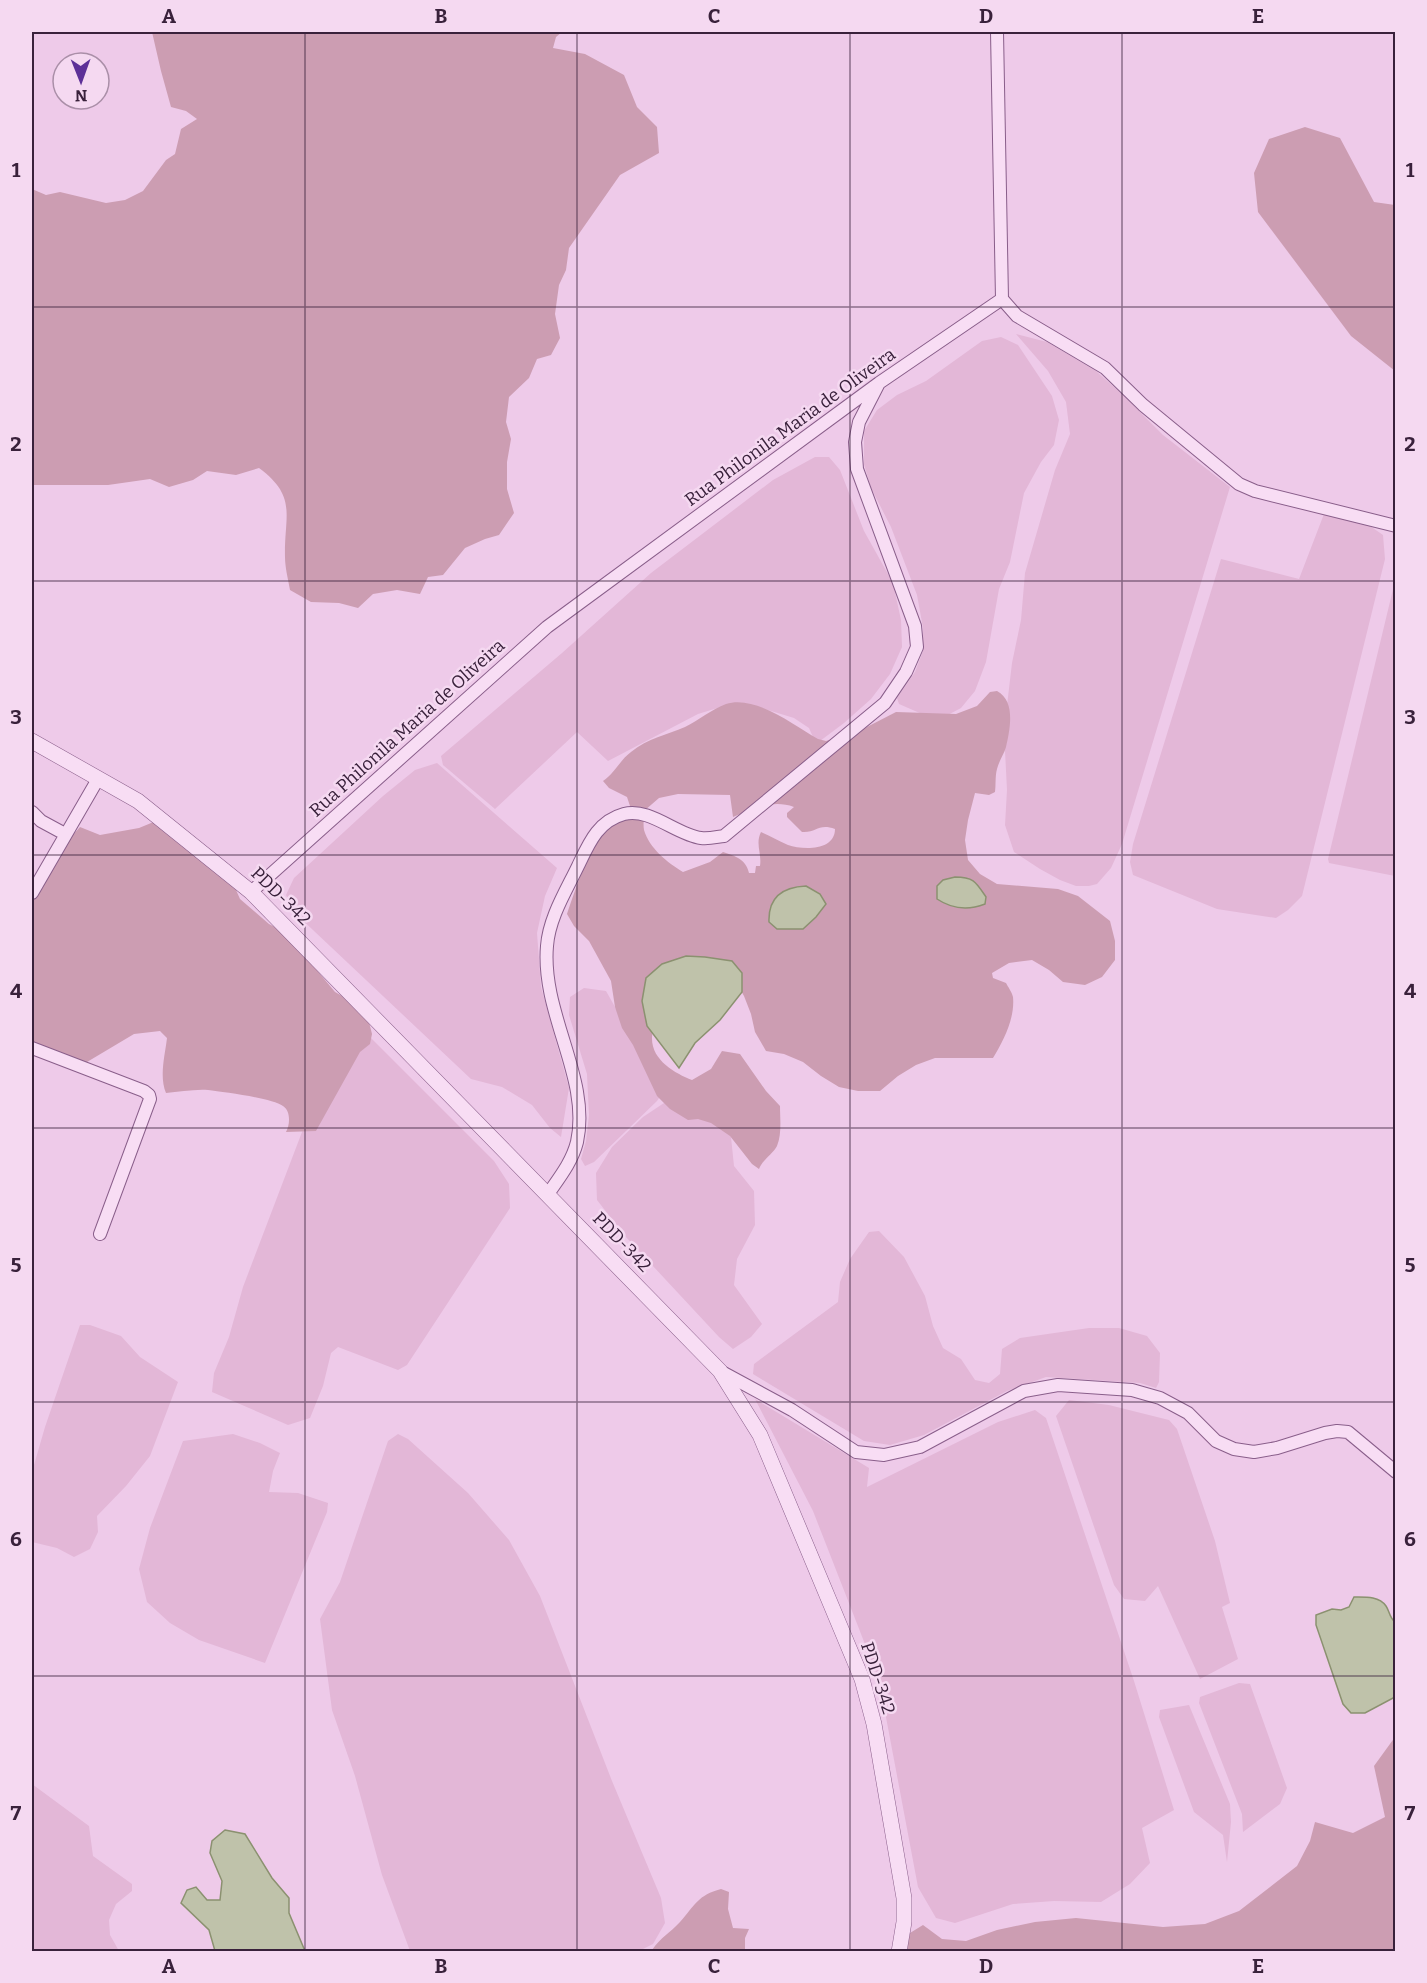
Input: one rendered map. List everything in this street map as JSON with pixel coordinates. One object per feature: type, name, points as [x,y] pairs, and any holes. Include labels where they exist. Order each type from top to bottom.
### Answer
[{"type":"street","points":[[997,32],[1002,299],[1017,316],[1105,368],[1143,405],[1239,484],[1255,491],[1395,526]]},
{"type":"street","name":"Rua Philonila Maria de Oliveira","points":[[251,892],[547,627],[879,383],[1002,299]]},
{"type":"street","points":[[548,1194],[565,1170],[576,1144],[580,1117],[578,1093],[547,977],[547,945],[552,920],[593,835],[606,821],[626,813],[640,813],[698,838],[710,839],[724,836],[885,703],[906,672],[917,647],[915,626],[857,469],[855,442],[859,422],[879,383]]},
{"type":"street","name":"PDD-342","points":[[32,741],[138,801],[251,892],[720,1371],[760,1435],[862,1679],[873,1724],[904,1898],[904,1922],[899,1952]]},
{"type":"street","points":[[32,893],[98,779]]},
{"type":"street","points":[[32,812],[41,821],[65,834]]},
{"type":"street","points":[[32,1048],[144,1091],[149,1095],[150,1099],[100,1234]]},
{"type":"street","points":[[720,1371],[792,1410],[856,1452],[884,1455],[920,1447],[1024,1391],[1058,1385],[1132,1390],[1160,1398],[1188,1413],[1216,1441],[1234,1449],[1254,1452],[1277,1448],[1325,1433],[1348,1432],[1395,1472]]},
{"type":"shaded area","points":[[152,32],[562,32],[556,37],[553,48],[585,54],[624,75],[637,107],[657,127],[659,153],[620,175],[569,248],[566,270],[559,285],[555,314],[560,338],[551,355],[537,359],[529,378],[509,397],[506,422],[511,439],[507,462],[507,489],[514,513],[499,535],[465,548],[443,575],[428,577],[420,594],[397,590],[373,594],[358,608],[339,603],[311,602],[290,590],[285,561],[287,518],[284,498],[271,478],[259,468],[236,475],[207,471],[193,480],[169,487],[150,479],[108,485],[32,485],[32,189],[46,195],[60,192],[106,203],[125,200],[143,191],[166,160],[175,154],[181,129],[197,119],[186,111],[171,107]]},
{"type":"shaded area","points":[[1305,127],[1340,138],[1374,202],[1395,205],[1395,371],[1351,336],[1258,212],[1254,173],[1269,139]]},
{"type":"shaded area","points":[[1016,334],[1047,342],[1096,371],[1163,435],[1230,487],[1122,844],[1111,868],[1097,884],[1089,886],[1076,886],[1060,880],[1014,852],[1005,825],[1007,790],[1004,731],[1012,663],[1021,620],[1025,573],[1055,470],[1070,434],[1066,402],[1048,371]]},
{"type":"shaded area","points":[[1001,337],[1018,345],[1052,396],[1059,420],[1054,445],[1041,462],[1024,493],[1010,562],[999,589],[986,662],[975,691],[961,708],[944,717],[922,714],[899,704],[897,698],[915,672],[923,651],[923,628],[917,595],[891,527],[871,488],[864,464],[864,431],[877,410],[897,395],[926,381],[982,341]]},
{"type":"shaded area","points":[[815,457],[829,457],[840,470],[864,531],[893,583],[901,620],[902,647],[890,674],[871,699],[844,723],[816,744],[809,728],[794,718],[751,705],[724,706],[698,714],[608,761],[577,732],[495,809],[443,765],[441,756],[562,653],[651,573],[773,480]]},
{"type":"shaded area","points":[[1324,514],[1370,526],[1383,535],[1385,559],[1302,896],[1276,918],[1217,909],[1133,875],[1130,862],[1133,844],[1221,559],[1299,579]]},
{"type":"shaded area","points":[[1395,581],[1395,876],[1329,863],[1328,859]]},
{"type":"shaded area","points":[[997,691],[1007,701],[1010,716],[1009,732],[997,769],[995,792],[989,795],[975,793],[965,840],[968,860],[980,874],[997,884],[1058,889],[1078,896],[1110,921],[1115,941],[1115,960],[1102,977],[1085,985],[1063,982],[1032,960],[1009,963],[992,973],[993,978],[1006,983],[1012,995],[1013,1005],[1008,1029],[993,1058],[935,1058],[916,1065],[880,1091],[858,1091],[839,1087],[803,1062],[784,1054],[766,1051],[755,1032],[744,996],[733,977],[659,999],[652,1037],[655,1052],[665,1064],[678,1074],[692,1080],[711,1069],[722,1051],[740,1054],[766,1091],[780,1106],[779,1141],[759,1169],[752,1164],[730,1136],[711,1123],[698,1119],[688,1120],[670,1109],[657,1096],[633,1045],[622,1028],[615,1007],[611,981],[589,941],[574,926],[567,914],[597,836],[604,827],[630,806],[627,797],[609,788],[603,781],[637,747],[685,727],[726,704],[738,702],[762,707],[818,739],[826,741],[865,728],[896,712],[956,714],[977,706],[990,692]],"holes":[[[678,794],[730,795],[733,817],[763,806],[786,805],[794,807],[787,813],[787,817],[802,832],[829,827],[835,829],[834,836],[824,845],[802,848],[788,845],[761,832],[760,866],[756,866],[755,873],[749,873],[748,868],[739,859],[723,852],[710,862],[683,872],[660,854],[646,837],[644,811],[659,798]]]},
{"type":"shaded area","points":[[437,763],[557,868],[545,896],[537,933],[541,987],[569,1088],[561,1137],[550,1128],[532,1105],[502,1087],[471,1079],[296,914],[286,895],[294,878],[383,796],[415,770]]},
{"type":"shaded area","points":[[156,821],[225,865],[240,899],[269,924],[286,933],[335,992],[353,1002],[367,1014],[372,1034],[370,1044],[360,1052],[316,1131],[286,1132],[289,1115],[286,1108],[269,1100],[208,1090],[166,1093],[163,1073],[167,1038],[160,1031],[134,1034],[87,1062],[74,1062],[41,1048],[32,1040],[32,880],[80,827],[100,835],[139,828]]},
{"type":"shaded area","points":[[955,877],[974,881],[986,897],[985,904],[972,908],[960,908],[937,899],[937,886],[943,880]]},
{"type":"shaded area","points":[[806,886],[820,894],[826,904],[803,929],[777,929],[769,922],[769,913],[774,900],[784,891]]},
{"type":"shaded area","points":[[686,956],[732,961],[742,973],[742,992],[720,1020],[695,1043],[679,1068],[647,1026],[642,1001],[646,978],[662,964]]},
{"type":"shaded area","points":[[584,988],[606,991],[663,1092],[657,1101],[594,1162],[585,1166],[581,1159],[589,1115],[587,1074],[569,1015],[570,997]]},
{"type":"shaded area","points":[[363,1030],[494,1161],[509,1184],[510,1208],[407,1365],[398,1370],[338,1347],[331,1353],[323,1386],[310,1418],[288,1425],[212,1392],[214,1373],[229,1337],[243,1287],[302,1132]]},
{"type":"shaded area","points":[[670,1099],[706,1105],[731,1137],[734,1166],[754,1191],[755,1225],[737,1259],[734,1285],[762,1324],[751,1337],[733,1349],[719,1337],[625,1236],[597,1200],[596,1173],[612,1147],[643,1117]]},
{"type":"shaded area","points":[[879,1231],[904,1257],[925,1296],[933,1326],[943,1348],[961,1359],[975,1380],[989,1383],[1000,1374],[1002,1349],[1020,1338],[1089,1328],[1119,1328],[1147,1336],[1160,1353],[1159,1382],[1156,1388],[1140,1383],[1046,1377],[1007,1391],[924,1435],[890,1445],[864,1441],[753,1374],[754,1364],[838,1302],[840,1282],[850,1259],[869,1232]]},
{"type":"shaded area","points":[[80,1325],[90,1325],[121,1336],[140,1357],[178,1382],[150,1456],[126,1486],[97,1516],[98,1532],[90,1549],[74,1557],[57,1548],[32,1542],[32,1472]]},
{"type":"shaded area","points":[[755,1399],[869,1468],[867,1487],[998,1422],[1035,1410],[1046,1418],[1134,1681],[1174,1810],[1142,1828],[1150,1863],[1130,1884],[1101,1902],[1054,1901],[1013,1904],[955,1923],[936,1918],[918,1887],[879,1680],[813,1511]]},
{"type":"shaded area","points":[[1069,1400],[1109,1405],[1169,1420],[1177,1429],[1215,1541],[1230,1603],[1222,1607],[1238,1659],[1200,1679],[1158,1586],[1145,1601],[1124,1599],[1114,1585],[1056,1416]]},
{"type":"shaded area","points":[[233,1434],[280,1453],[273,1471],[269,1492],[298,1493],[328,1503],[327,1512],[265,1663],[199,1640],[170,1623],[147,1602],[139,1569],[150,1528],[183,1441]]},
{"type":"shaded area","points":[[398,1434],[408,1439],[468,1493],[509,1540],[540,1596],[612,1781],[661,1898],[665,1923],[653,1944],[637,1952],[410,1951],[382,1875],[355,1776],[332,1710],[320,1619],[340,1582],[388,1441]]},
{"type":"shaded area","points":[[1354,1597],[1380,1600],[1395,1622],[1395,1697],[1365,1713],[1351,1713],[1343,1704],[1316,1625],[1316,1615],[1332,1609],[1341,1610],[1349,1607]]},
{"type":"shaded area","points":[[1239,1683],[1250,1684],[1287,1788],[1280,1804],[1243,1832],[1242,1814],[1199,1703],[1200,1697]]},
{"type":"shaded area","points":[[1189,1705],[1230,1804],[1231,1822],[1227,1862],[1223,1835],[1194,1812],[1159,1717],[1160,1710]]},
{"type":"shaded area","points":[[1395,1737],[1395,1951],[905,1952],[910,1933],[923,1925],[942,1939],[966,1941],[997,1930],[1035,1922],[1076,1918],[1163,1927],[1205,1924],[1239,1911],[1297,1866],[1310,1841],[1315,1822],[1353,1833],[1385,1817],[1374,1766]]},
{"type":"shaded area","points":[[32,1784],[89,1826],[93,1856],[132,1884],[132,1891],[116,1904],[109,1920],[110,1935],[119,1951],[32,1951]]},
{"type":"shaded area","points":[[225,1830],[245,1834],[272,1878],[289,1898],[289,1913],[305,1951],[215,1951],[209,1930],[181,1903],[187,1890],[196,1887],[207,1900],[220,1900],[222,1881],[210,1853],[212,1841]]},
{"type":"shaded area","points":[[721,1889],[729,1892],[728,1909],[733,1928],[749,1929],[745,1938],[745,1951],[643,1951],[652,1950],[702,1898]]}]
